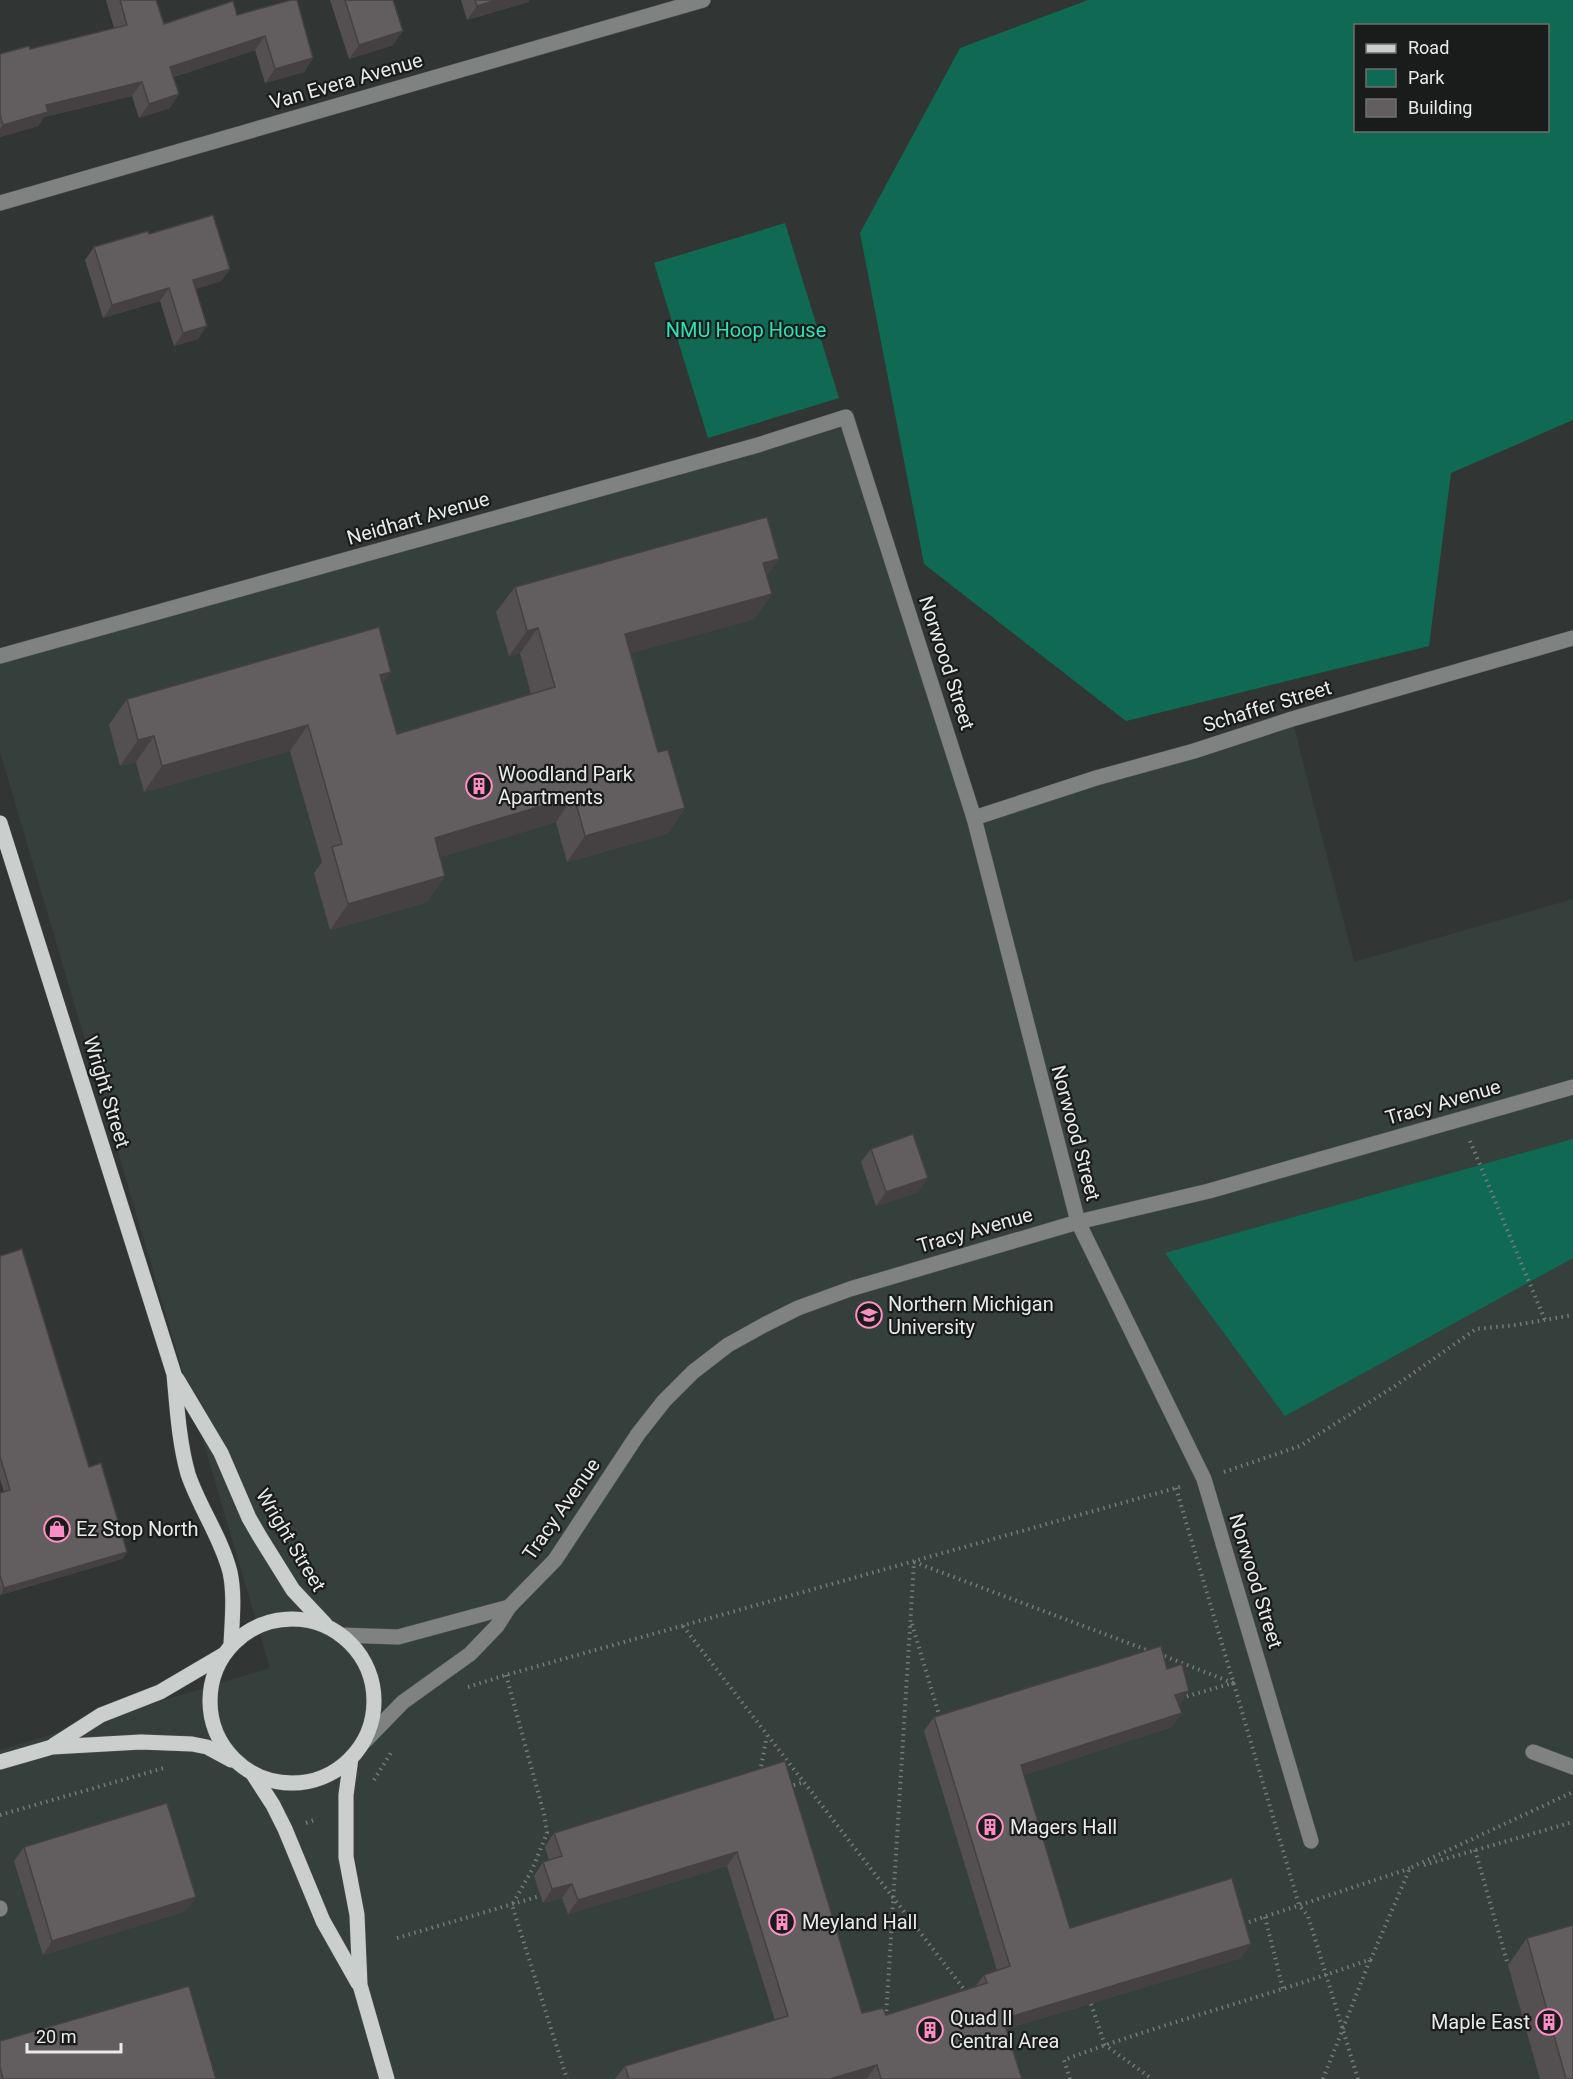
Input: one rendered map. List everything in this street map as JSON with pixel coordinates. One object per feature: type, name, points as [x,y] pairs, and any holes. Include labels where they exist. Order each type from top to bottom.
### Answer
[{"type":"main road","name":"Wright Street","points":[[0,823],[174,1374],[184,1459],[189,1477],[211,1522],[229,1570],[233,1588],[227,1650]]},
{"type":"main road","name":"Wright Street","points":[[174,1374],[221,1453],[249,1518],[260,1537],[293,1590],[334,1631]]},
{"type":"main road","points":[[0,1762],[52,1747],[130,1742],[192,1744],[207,1747],[248,1771],[276,1782],[301,1784],[314,1782],[326,1777],[351,1758],[363,1743],[372,1718],[374,1691],[360,1653],[334,1631],[302,1619],[276,1620],[251,1629],[227,1650],[160,1692],[101,1715],[52,1747]]},
{"type":"main road","points":[[227,1650],[213,1678],[210,1692],[211,1718],[218,1739],[233,1759],[248,1771],[273,1805],[300,1862],[323,1921],[360,1985]]},
{"type":"main road","points":[[351,1758],[346,1795],[346,1857],[357,1915],[360,1985],[387,2079]]},
{"type":"street","name":"Van Evera Avenue","points":[[0,203],[704,0]]},
{"type":"street","name":"Neidhart Avenue","points":[[0,656],[758,445],[846,417]]},
{"type":"street","name":"Norwood Street","points":[[846,417],[974,818],[1078,1222],[1204,1479],[1311,1841]]},
{"type":"street","name":"Schaffer Street","points":[[974,818],[1096,778],[1194,751],[1292,719],[1573,638]]},
{"type":"street","name":"Tracy Avenue","points":[[363,1743],[403,1701],[470,1654],[497,1626],[509,1607],[555,1560],[638,1434],[664,1401],[693,1372],[728,1345],[764,1324],[798,1308],[850,1289],[1078,1222],[1209,1191],[1573,1088]]},
{"type":"street","points":[[334,1631],[398,1637],[509,1607]]},
{"type":"street","points":[[1533,1752],[1573,1767]]},
{"type":"path","points":[[1461,1119],[1545,1320]]},
{"type":"path","points":[[459,1692],[506,1675],[1204,1479],[1300,1446],[1395,1386],[1476,1329],[1573,1315]]},
{"type":"path","points":[[1176,1488],[1299,1905],[1308,1916],[1358,2079]]},
{"type":"path","points":[[885,2026],[914,1562]]},
{"type":"path","points":[[914,1562],[1233,1683]]},
{"type":"path","points":[[910,1621],[942,1725]]},
{"type":"path","points":[[683,1626],[972,1999]]},
{"type":"path","points":[[506,1675],[544,1814],[547,1833],[532,1869],[512,1905],[567,2079]]},
{"type":"path","points":[[1178,1699],[1233,1683]]},
{"type":"path","points":[[758,1780],[768,1735]]},
{"type":"path","points":[[371,1788],[393,1750]]},
{"type":"path","points":[[0,1815],[167,1767]]},
{"type":"path","points":[[780,1790],[804,1782]]},
{"type":"path","points":[[1323,2079],[1410,1868],[1573,1792]]},
{"type":"path","points":[[1249,1922],[1410,1868],[1573,1822]]},
{"type":"path","points":[[1475,1850],[1508,1965]]},
{"type":"path","points":[[397,1938],[540,1896]]},
{"type":"path","points":[[1265,1917],[1283,1989]]},
{"type":"path","points":[[1070,2079],[1065,2060],[1105,2045],[1326,1976],[1371,1959]]},
{"type":"path","points":[[1091,2004],[1105,2045],[1152,2079]]},
{"type":"shaded area","name":"Northern Michigan University","points":[[853,409],[974,818],[1292,719],[1354,962],[1573,899],[1573,2079],[0,2079],[0,1750],[270,1668],[0,752],[0,663]]},
{"type":"green space","points":[[1088,0],[1573,0],[1573,420],[1451,473],[1429,646],[1126,721],[924,564],[860,233],[960,48]]},
{"type":"green space","name":"NMU Hoop House","points":[[785,223],[839,398],[708,438],[654,263]]},
{"type":"green space","points":[[1573,1139],[1573,1258],[1285,1416],[1165,1253]]},
{"type":"building","points":[[120,0],[156,0],[164,24],[233,1],[237,15],[297,0],[313,58],[275,69],[265,36],[170,67],[179,94],[149,104],[142,82],[46,105],[48,112],[3,125],[0,115],[0,54],[29,46],[30,49],[127,25]]},
{"type":"building","points":[[345,0],[393,0],[403,31],[359,45]]},
{"type":"building","points":[[475,0],[497,0],[477,6]]},
{"type":"building","points":[[213,215],[230,269],[193,280],[207,326],[183,333],[169,288],[112,305],[94,247]]},
{"type":"building","points":[[767,517],[779,559],[763,563],[772,594],[625,634],[658,752],[668,750],[685,808],[585,836],[574,796],[435,838],[445,876],[348,904],[332,847],[342,844],[308,725],[162,766],[154,736],[138,740],[127,699],[379,627],[391,672],[380,675],[397,734],[555,687],[538,628],[527,631],[515,587]]},
{"type":"building","points":[[913,1134],[928,1178],[886,1192],[871,1149]]},
{"type":"building","points":[[22,1249],[89,1467],[101,1463],[127,1552],[4,1588],[0,1575],[0,1493],[10,1490],[0,1456],[0,1256]]},
{"type":"building","points":[[1161,1646],[1167,1669],[1182,1664],[1189,1691],[1175,1695],[1182,1713],[1021,1765],[1070,1928],[1232,1878],[1251,1944],[1003,2019],[1022,2079],[881,2079],[877,2065],[830,2079],[629,2079],[625,2066],[788,2016],[737,1852],[578,1900],[572,1884],[552,1889],[543,1862],[562,1856],[554,1833],[785,1761],[862,2013],[883,2008],[886,2015],[987,1983],[984,1975],[1010,1966],[934,1717]]},
{"type":"building","points":[[167,1803],[196,1897],[52,1941],[24,1847]]},
{"type":"building","points":[[1573,1925],[1573,2079],[1566,2079],[1527,1938]]},
{"type":"building","points":[[189,1986],[216,2079],[3,2079],[0,2067],[0,2041]]},
{"type":"place","name":"Woodland Park Apartments","points":[[479,786]]},
{"type":"place","name":"Northern Michigan University","points":[[869,1315]]},
{"type":"place","name":"Ez Stop North","points":[[57,1529]]},
{"type":"place","name":"Magers Hall","points":[[990,1827]]},
{"type":"place","name":"Meyland Hall","points":[[782,1922]]},
{"type":"place","name":"Maple East","points":[[1549,2022]]},
{"type":"place","name":"Quad II Central Area","points":[[930,2030]]}]
